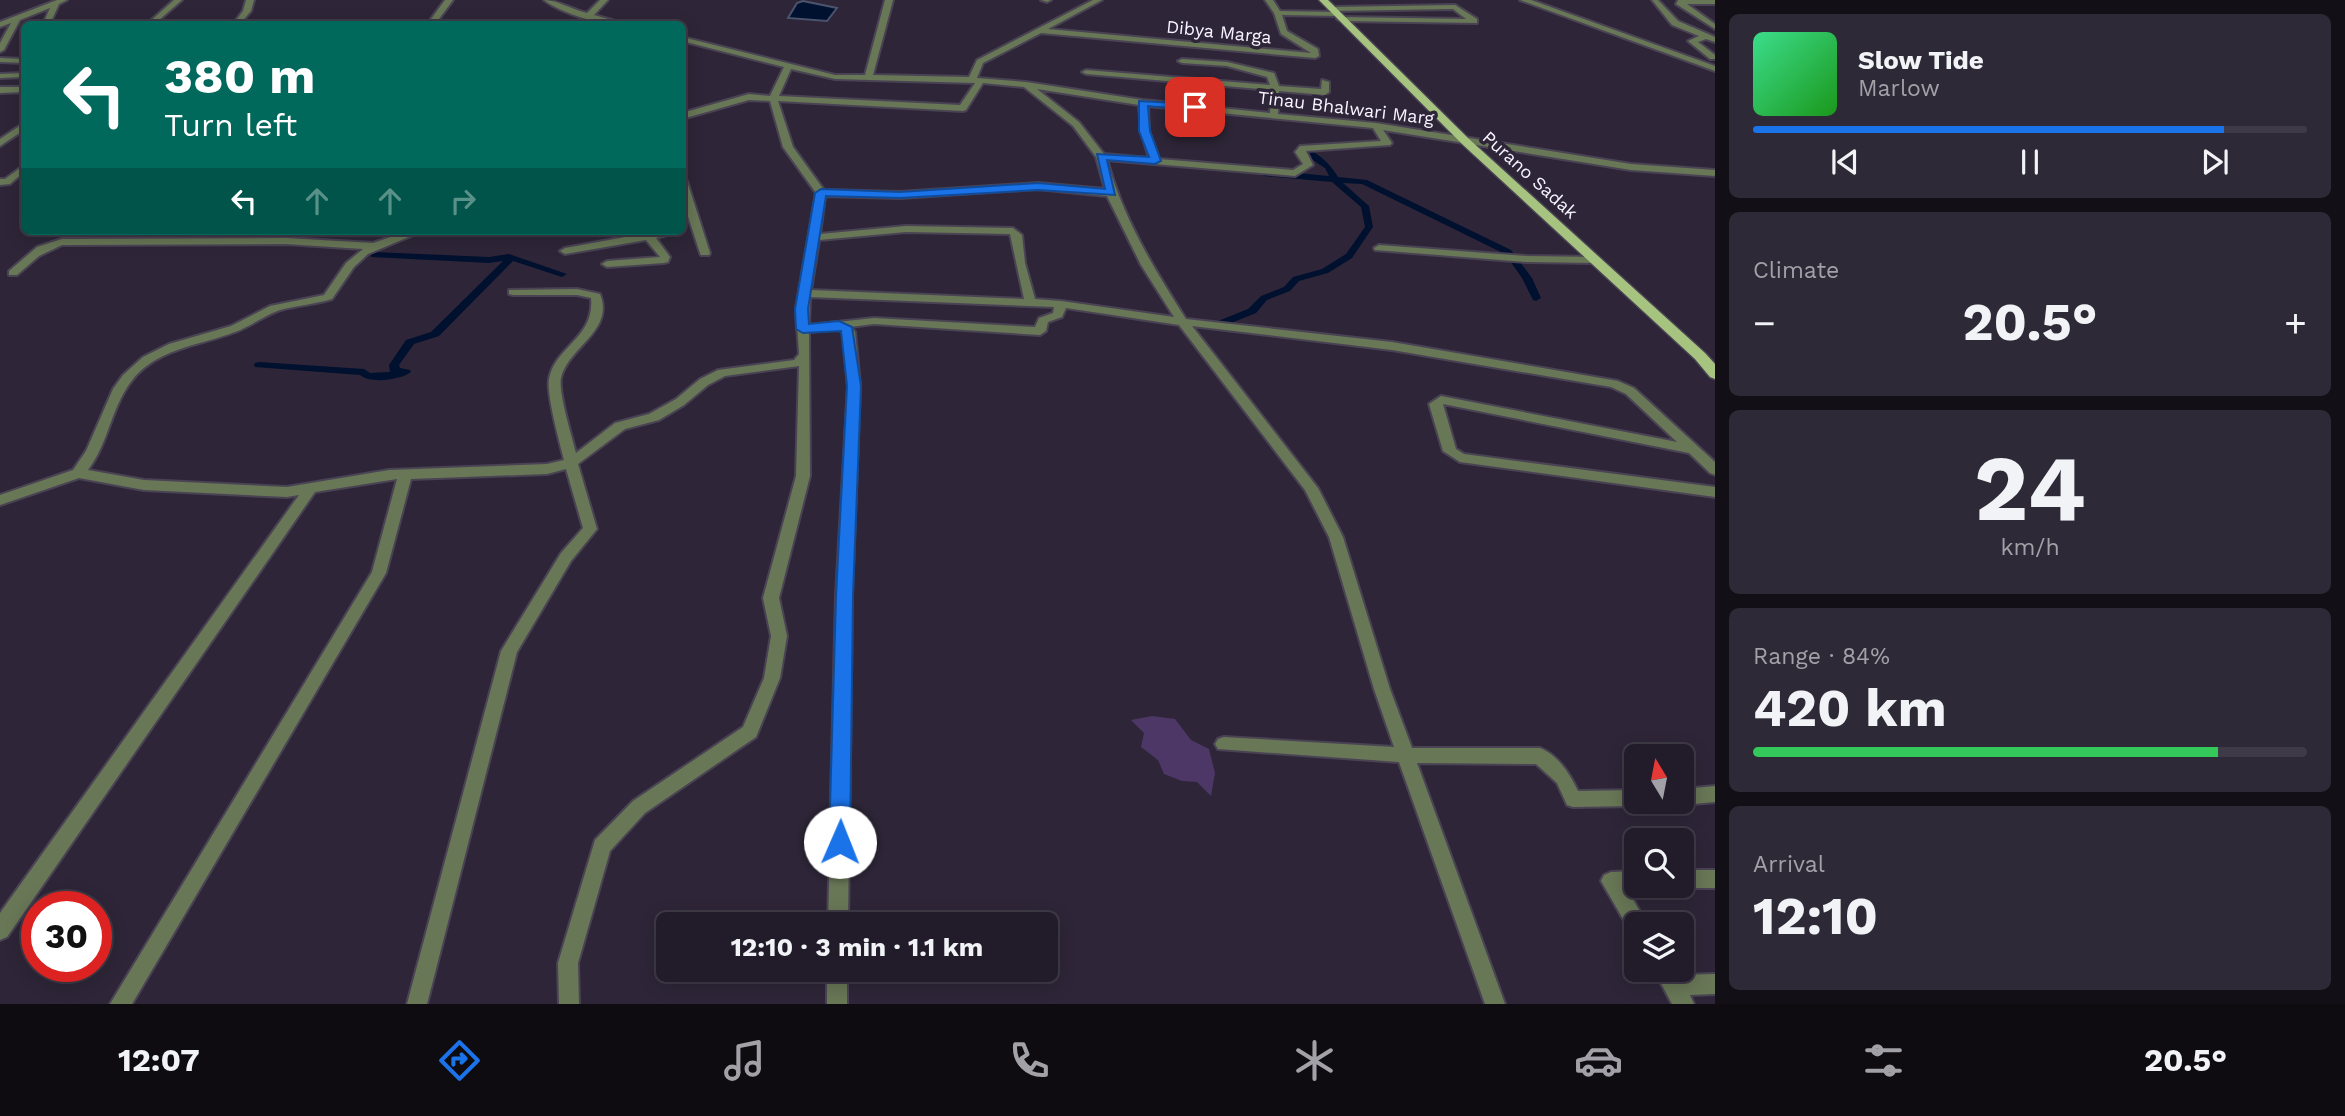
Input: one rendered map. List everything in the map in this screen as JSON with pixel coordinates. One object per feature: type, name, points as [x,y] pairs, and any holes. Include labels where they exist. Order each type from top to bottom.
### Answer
[{"type":"main road","name":"Purano Sadak","points":[[1333,10],[1465,141],[1700,356],[1715,374]]},
{"type":"street","points":[[154,21],[178,0]]},
{"type":"street","points":[[239,21],[247,11],[250,0]]},
{"type":"street","points":[[435,21],[449,0]]},
{"type":"street","points":[[548,0],[566,10],[609,21]]},
{"type":"street","points":[[588,16],[604,0]]},
{"type":"street","points":[[868,78],[889,0]]},
{"type":"street","points":[[686,115],[742,98],[963,108],[976,80],[980,62],[1098,0]]},
{"type":"street","name":"Dibya Marga","points":[[1042,31],[1315,56],[1314,51],[1284,32],[1278,13],[1269,0]]},
{"type":"street","points":[[1401,0],[1414,8]]},
{"type":"street","points":[[1524,0],[1706,66],[1715,72]]},
{"type":"street","points":[[1655,1],[1675,23],[1715,40]]},
{"type":"street","points":[[0,25],[60,2]]},
{"type":"street","points":[[49,21],[60,2]]},
{"type":"street","points":[[1715,2],[1679,2],[1715,27]]},
{"type":"street","points":[[1278,13],[1333,10],[1459,8],[1474,23],[1333,10]]},
{"type":"street","points":[[1,48],[17,19]]},
{"type":"street","points":[[1705,37],[1692,41],[1713,57]]},
{"type":"street","name":"Tinau Bhalwari Marg","points":[[686,40],[835,76],[976,80],[1026,85],[1143,103],[1376,126],[1631,167],[1715,173]]},
{"type":"street","points":[[1181,44],[1187,80]]},
{"type":"street","points":[[0,60],[21,61]]},
{"type":"street","points":[[1182,61],[1227,64],[1273,76],[1274,114]]},
{"type":"street","points":[[773,99],[788,66]]},
{"type":"street","points":[[1086,72],[1325,92],[1325,82]]},
{"type":"street","points":[[0,76],[21,75]]},
{"type":"street","points":[[1026,85],[1076,124],[1101,156],[1111,193],[1146,265],[1182,321],[1311,488],[1336,537],[1382,689],[1495,1004]]},
{"type":"street","points":[[0,90],[21,90]]},
{"type":"street","points":[[569,1004],[568,963],[602,846],[639,807],[750,732],[772,678],[779,636],[771,598],[803,476],[802,309],[816,237],[821,193],[794,158],[787,144],[783,115],[773,99]]},
{"type":"street","points":[[1143,103],[1144,131],[1155,161]]},
{"type":"street","points":[[1101,156],[1299,172],[1308,165],[1300,152],[1303,148],[1387,143],[1376,126]]},
{"type":"street","points":[[0,143],[21,128]]},
{"type":"street","points":[[0,182],[8,182],[21,171]]},
{"type":"street","points":[[821,193],[900,195],[1038,186],[1111,193]]},
{"type":"street","points":[[686,194],[705,253]]},
{"type":"street","points":[[686,229],[697,228]]},
{"type":"street","points":[[816,237],[906,229],[1013,231],[1017,235],[1020,263],[1030,302]]},
{"type":"street","points":[[53,244],[62,235]]},
{"type":"street","points":[[110,240],[116,235]]},
{"type":"street","points":[[341,246],[348,235]]},
{"type":"street","points":[[13,273],[35,252],[53,244],[184,236],[289,236],[341,246],[373,246],[406,235]]},
{"type":"street","points":[[565,251],[637,235]]},
{"type":"street","points":[[607,264],[663,260],[665,257],[648,235]]},
{"type":"street","points":[[78,473],[96,450],[117,394],[128,377],[145,361],[200,337],[228,331],[280,306],[328,297],[352,262],[373,246]]},
{"type":"street","points":[[1379,248],[1527,259],[1596,260]]},
{"type":"street","points":[[417,1004],[509,651],[566,557],[590,529],[571,463],[554,382],[556,369],[588,332],[598,305],[596,296],[577,292],[513,292]]},
{"type":"street","points":[[805,293],[1061,304],[1392,346],[1624,386],[1715,470]]},
{"type":"street","points":[[803,329],[874,321],[1040,331],[1043,320],[1058,315],[1061,304]]},
{"type":"street","points":[[838,912],[844,596],[854,386],[849,332],[839,325]]},
{"type":"street","points":[[0,500],[78,473],[144,485],[287,492],[389,475],[405,477],[547,469],[571,463],[621,425],[654,417],[680,402],[704,382],[722,373],[750,367],[798,363],[804,355]]},
{"type":"street","points":[[1692,449],[1441,400],[1434,404],[1450,451],[1460,458],[1715,492]]},
{"type":"street","points":[[120,1004],[379,573],[405,477]]},
{"type":"street","points":[[0,930],[311,488]]},
{"type":"street","points":[[0,512],[17,495]]},
{"type":"street","points":[[1224,744],[1405,755],[1540,756],[1563,778],[1573,799],[1624,798]]},
{"type":"street","points":[[1694,796],[1715,794]]},
{"type":"street","points":[[1694,879],[1715,878]]},
{"type":"street","points":[[1624,880],[1611,881],[1630,912]]},
{"type":"street","points":[[1694,981],[1715,984]]},
{"type":"street","points":[[837,982],[837,1004]]},
{"type":"street","points":[[1672,982],[1684,1004]]},
{"type":"shaded area","points":[[1152,716],[1175,719],[1191,740],[1209,749],[1215,773],[1211,796],[1197,782],[1182,781],[1164,774],[1158,760],[1141,747],[1144,733],[1131,720]]},
{"type":"water","points":[[803,1],[837,8],[827,21],[788,18],[797,3]]},
{"type":"waterway","points":[[1305,151],[1328,167],[1335,179]]},
{"type":"waterway","points":[[1264,173],[1335,179]]},
{"type":"waterway","points":[[1222,323],[1252,311],[1264,298],[1287,289],[1296,279],[1325,271],[1349,256],[1369,227],[1365,206],[1335,179]]},
{"type":"waterway","points":[[1335,179],[1364,182],[1508,252],[1527,278],[1536,298]]},
{"type":"waterway","points":[[374,255],[489,260],[509,257]]},
{"type":"waterway","points":[[259,365],[364,372],[366,376],[399,375],[406,372],[395,371],[394,365],[410,342],[435,334],[509,257]]},
{"type":"waterway","points":[[509,257],[562,274]]},
{"type":"route","points":[[840,842],[844,596],[854,386],[847,329],[839,325],[803,329],[802,309],[816,237],[821,193],[900,195],[1038,186],[1111,193],[1101,156],[1155,161],[1144,131],[1143,103],[1195,107]]}]
